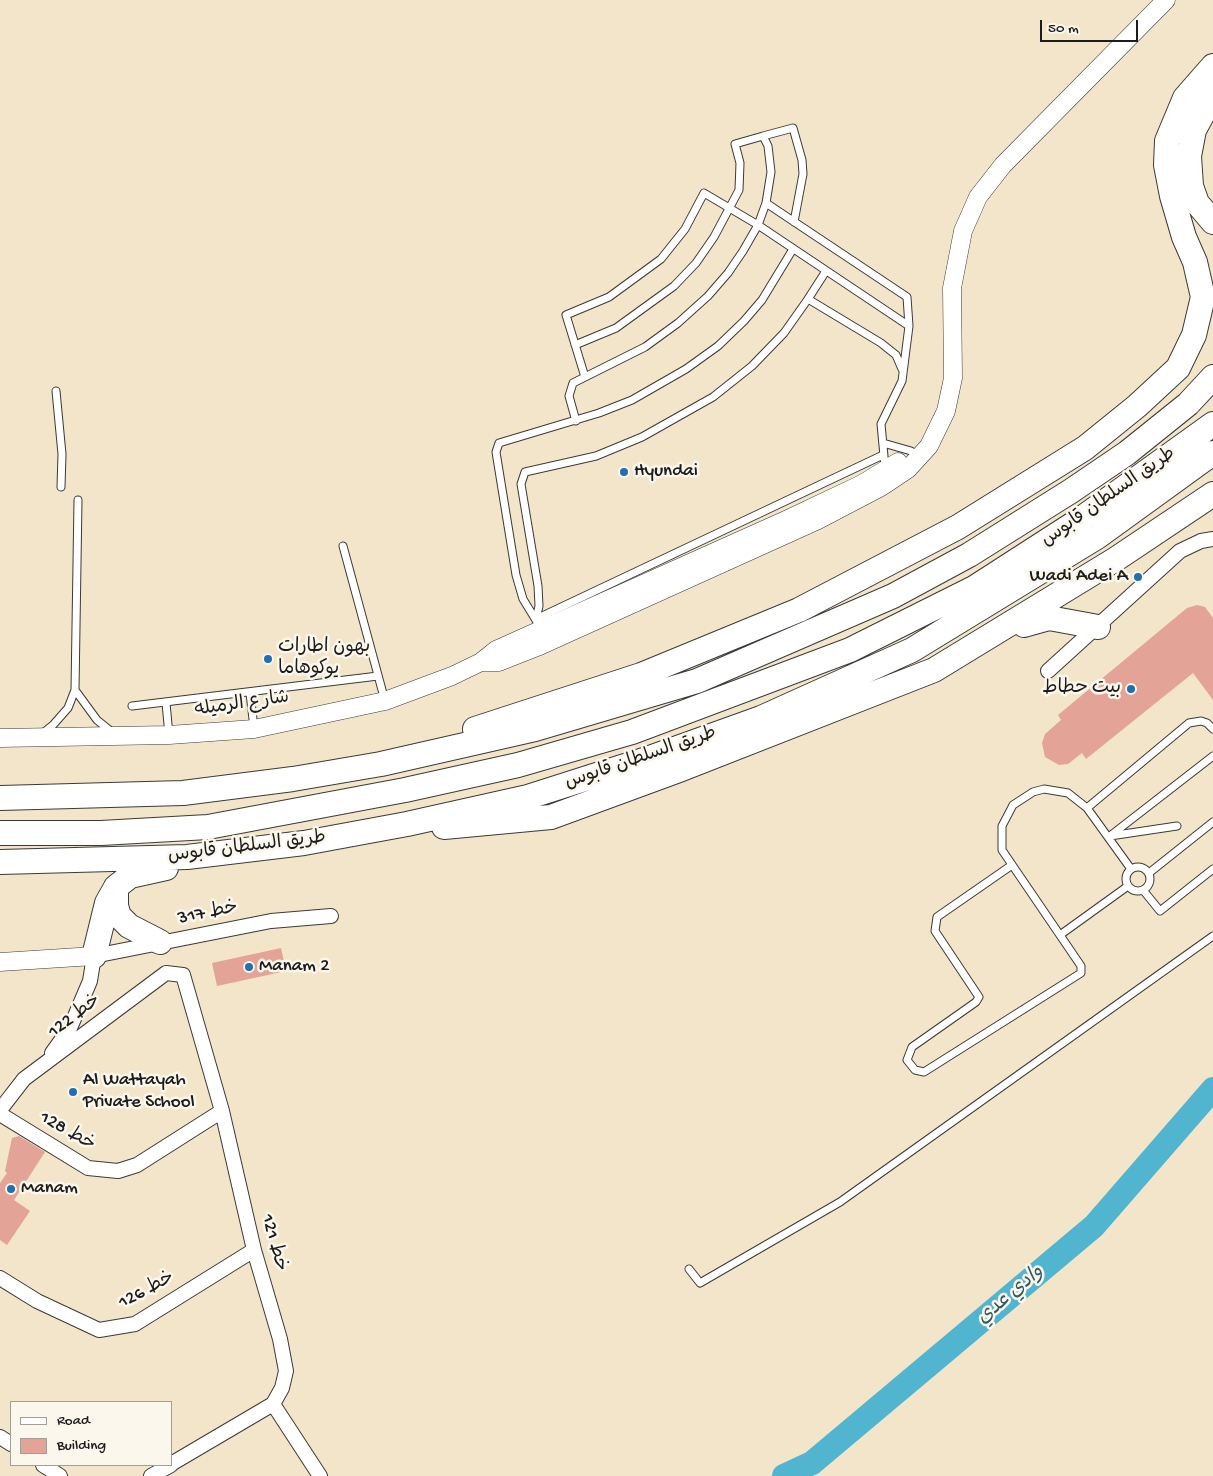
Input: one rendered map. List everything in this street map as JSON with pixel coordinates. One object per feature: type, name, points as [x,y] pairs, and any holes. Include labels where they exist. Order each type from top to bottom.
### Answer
[{"type":"highway","points":[[381,764],[496,721],[641,675],[799,610],[958,527],[1085,448],[1137,406],[1178,368],[1194,335],[1202,298],[1195,262],[1184,238],[1172,196],[1166,165],[1167,141],[1185,98],[1213,66]]},
{"type":"highway","points":[[1213,95],[1194,130],[1189,156],[1190,186],[1197,203],[1213,222]]},
{"type":"highway","points":[[0,798],[183,793],[292,779],[381,764],[535,728],[697,681],[893,596],[969,555],[1071,491],[1126,453],[1188,404],[1213,378]]},
{"type":"highway","points":[[1188,404],[1213,392]]},
{"type":"highway","name":"طريق السلطان قابوس","points":[[0,833],[101,833],[208,827],[405,790],[518,765],[632,732],[850,650],[974,588],[1078,521],[1213,424]]},
{"type":"highway","name":"طريق السلطان قابوس","points":[[0,862],[187,857],[304,843],[407,824],[528,797],[644,760],[761,718],[912,650],[1097,537],[1213,453]]},
{"type":"highway","points":[[407,824],[452,828],[551,817],[678,770],[934,670],[1116,559],[1213,494]]},
{"type":"highway","points":[[987,639],[1049,618],[1098,627]]},
{"type":"highway","points":[[94,956],[108,903],[116,887],[130,876],[162,870],[187,857]]},
{"type":"highway","points":[[116,887],[116,906],[119,916],[129,926],[160,942]]},
{"type":"street","points":[[481,662],[499,662],[538,647],[843,507],[882,487],[908,469],[929,446],[946,411],[953,378],[952,288],[963,231],[978,197],[1002,164],[1166,0]]},
{"type":"street","points":[[481,662],[496,650],[538,625],[777,524],[884,463],[911,451],[930,425],[946,411]]},
{"type":"street","points":[[843,507],[883,478],[884,463]]},
{"type":"street","points":[[1048,672],[1180,551],[1201,541],[1213,539]]},
{"type":"street","name":"شارع الرميله","points":[[0,738],[169,735],[254,729],[385,701],[481,662]]},
{"type":"street","name":"خط 317","points":[[94,956],[271,921],[331,916]]},
{"type":"street","points":[[8,962],[94,956],[90,981],[70,1028],[45,1063]]},
{"type":"street","name":"خط 122","points":[[0,1110],[24,1078],[166,973],[183,975]]},
{"type":"street","name":"خط 121","points":[[183,975],[222,1110],[254,1250],[280,1339],[286,1372],[282,1388],[273,1404]]},
{"type":"street","name":"خط 128","points":[[0,1114],[88,1168],[118,1171],[137,1165],[222,1110]]},
{"type":"street","name":"خط 126","points":[[0,1278],[37,1301],[99,1330],[134,1324],[254,1250]]},
{"type":"street","points":[[172,1464],[273,1404],[320,1476]]},
{"type":"street","points":[[45,1466],[60,1476]]},
{"type":"street","points":[[151,1476],[169,1466]]},
{"type":"lane","points":[[575,344],[616,328],[674,286],[696,263],[731,207],[739,190],[740,163],[735,144],[793,128],[802,160],[803,174],[794,222]]},
{"type":"lane","points":[[576,421],[568,396],[573,383],[645,346],[678,323],[728,273],[758,224],[766,203],[771,172],[768,146],[763,136]]},
{"type":"lane","points":[[585,378],[566,315],[608,297],[661,259],[685,229],[704,193],[758,224],[909,326]]},
{"type":"lane","points":[[766,203],[907,297],[909,344],[899,389],[882,419],[880,430],[884,463]]},
{"type":"lane","points":[[538,625],[523,599],[516,575],[497,446],[499,442],[576,421],[632,400],[686,369],[718,346],[762,300],[793,249]]},
{"type":"lane","points":[[538,625],[538,586],[521,484],[525,472],[596,456],[642,437],[713,397],[752,366],[784,332],[826,271]]},
{"type":"lane","points":[[808,299],[881,343],[896,355],[902,372]]},
{"type":"lane","points":[[56,391],[62,454],[61,487]]},
{"type":"lane","points":[[883,443],[911,451]]},
{"type":"lane","points":[[37,737],[53,725],[68,708],[75,690],[78,500]]},
{"type":"lane","points":[[343,546],[385,701]]},
{"type":"lane","points":[[132,706],[378,676]]},
{"type":"lane","points":[[75,690],[97,720],[116,736]]},
{"type":"lane","points":[[250,693],[254,729]]},
{"type":"lane","points":[[166,703],[169,735]]},
{"type":"lane","points":[[1087,808],[1189,723],[1207,722],[1213,729]]},
{"type":"lane","points":[[1110,836],[1213,756]]},
{"type":"lane","points":[[1012,865],[937,918],[935,931],[978,993],[978,999],[912,1047],[908,1055],[911,1068],[924,1072],[1079,976],[1081,966],[1002,850],[1002,826],[1013,805],[1022,797],[1038,791],[1056,790],[1073,796],[1087,808],[1110,836],[1131,869]]},
{"type":"lane","points":[[1149,873],[1213,822]]},
{"type":"lane","points":[[1110,836],[1177,826]]},
{"type":"lane","points":[[1139,867],[1149,873],[1149,885],[1143,890],[1135,891],[1128,886],[1126,875],[1131,869],[1139,867]]},
{"type":"lane","points":[[1143,890],[1160,911],[1213,869]]},
{"type":"lane","points":[[1060,935],[1128,886]]},
{"type":"lane","points":[[689,1269],[700,1283],[840,1202],[1213,936]]},
{"type":"building","name":"بيت حطاط","points":[[1197,605],[1205,607],[1213,618],[1213,700],[1193,673],[1086,759],[1082,753],[1068,764],[1059,765],[1045,757],[1042,743],[1045,734],[1061,720],[1058,715],[1187,608]]},
{"type":"building","name":"Manam 2","points":[[281,948],[286,971],[217,986],[212,963]]},
{"type":"building","name":"Manam","points":[[19,1136],[45,1152],[14,1200],[30,1211],[7,1245],[0,1240],[0,1183],[7,1173],[5,1171],[12,1138]]},
{"type":"waterway","name":"وادي عدي","points":[[784,1476],[812,1463],[1094,1226],[1213,1089]]},
{"type":"place","name":"Hyundai","points":[[624,472]]},
{"type":"place","name":"Wadi Adei A","points":[[1138,577]]},
{"type":"place","name":"بهون اطارات يوكوهاما","points":[[268,659]]},
{"type":"place","name":"بيت حطاط","points":[[1131,689]]},
{"type":"place","name":"Manam 2","points":[[249,967]]},
{"type":"place","name":"Al Wattayah Private School","points":[[73,1092]]},
{"type":"place","name":"Manam","points":[[11,1189]]}]
